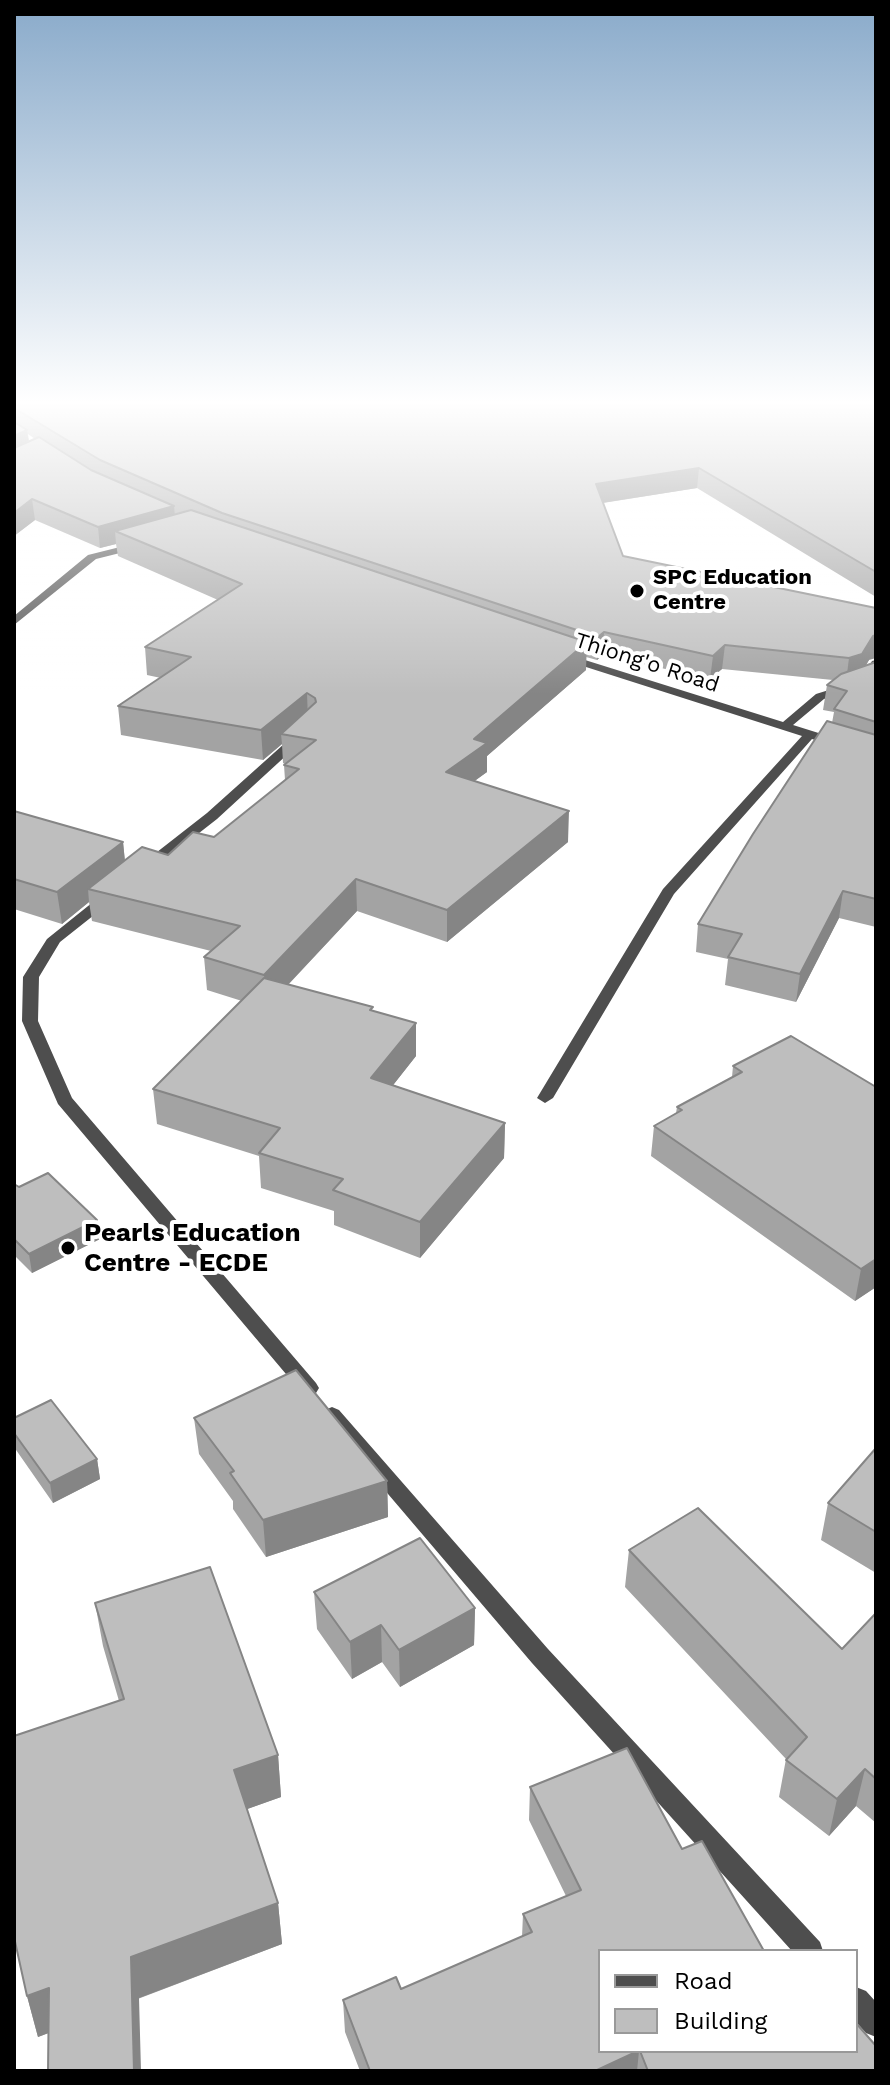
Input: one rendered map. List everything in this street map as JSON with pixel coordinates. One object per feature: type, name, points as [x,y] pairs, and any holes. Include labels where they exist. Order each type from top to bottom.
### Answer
[{"type":"street","points":[[14,622],[92,557],[152,541]]},
{"type":"street","name":"Thiong'o Road","points":[[553,653],[876,755]]},
{"type":"street","points":[[784,728],[806,703],[828,691],[866,682],[876,663]]},
{"type":"street","points":[[309,729],[212,816],[54,939],[31,977],[30,1021],[64,1100],[540,1656],[808,1949]]},
{"type":"street","points":[[545,1098],[668,892],[809,735]]},
{"type":"street","points":[[858,2003],[876,2023]]},
{"type":"building","points":[[14,499],[32,499],[14,513]]},
{"type":"building","points":[[33,499],[159,499],[174,506],[98,527]]},
{"type":"building","points":[[190,499],[602,499],[623,556],[876,608],[876,635],[862,654],[849,658],[725,645],[713,656],[604,632],[598,637],[222,513]]},
{"type":"building","points":[[752,499],[876,499],[876,572]]},
{"type":"building","points":[[191,510],[587,642],[474,739],[487,743],[446,772],[569,811],[447,910],[356,879],[264,975],[204,957],[240,926],[88,889],[142,847],[168,855],[193,832],[214,837],[299,769],[284,765],[316,740],[281,734],[316,702],[307,693],[261,730],[118,706],[191,657],[145,647],[242,584],[115,531]]},
{"type":"building","points":[[876,662],[876,722],[834,709],[847,691],[827,685],[841,674]]},
{"type":"building","points":[[827,721],[876,735],[876,899],[843,891],[800,974],[728,957],[742,934],[698,924]]},
{"type":"building","points":[[14,811],[123,842],[57,892],[14,879]]},
{"type":"building","points":[[264,978],[373,1007],[370,1010],[416,1023],[371,1078],[505,1123],[420,1222],[333,1190],[343,1179],[259,1153],[280,1128],[153,1089]]},
{"type":"building","points":[[791,1036],[876,1087],[876,1259],[861,1269],[654,1126],[682,1110],[677,1107],[742,1072],[733,1066]]},
{"type":"building","points":[[48,1173],[97,1220],[29,1254],[14,1239],[14,1184],[19,1187]]},
{"type":"building","points":[[296,1370],[387,1481],[263,1520],[230,1473],[234,1471],[194,1418]]},
{"type":"building","points":[[51,1400],[97,1459],[50,1483],[14,1433],[14,1418]]},
{"type":"building","points":[[876,1448],[876,1532],[828,1503]]},
{"type":"building","points":[[698,1508],[842,1649],[876,1613],[876,1779],[865,1769],[837,1799],[786,1760],[807,1737],[629,1550]]},
{"type":"building","points":[[420,1538],[475,1608],[399,1650],[381,1625],[350,1642],[314,1592]]},
{"type":"building","points":[[210,1567],[278,1755],[234,1770],[278,1903],[131,1957],[134,2071],[48,2071],[49,1988],[27,1996],[14,1937],[14,1736],[124,1699],[95,1603]]},
{"type":"building","points":[[627,1748],[682,1849],[702,1841],[763,1949],[598,1949],[598,2053],[634,2053],[595,2071],[370,2071],[343,2000],[396,1977],[401,1989],[532,1932],[523,1914],[581,1890],[530,1787]]},
{"type":"building","points":[[858,2025],[876,2046],[876,2071],[648,2071],[641,2053],[858,2053]]},
{"type":"place","name":"SPC Education Centre","points":[[637,591]]},
{"type":"place","name":"Pearls Education Centre - ECDE","points":[[68,1248]]}]
